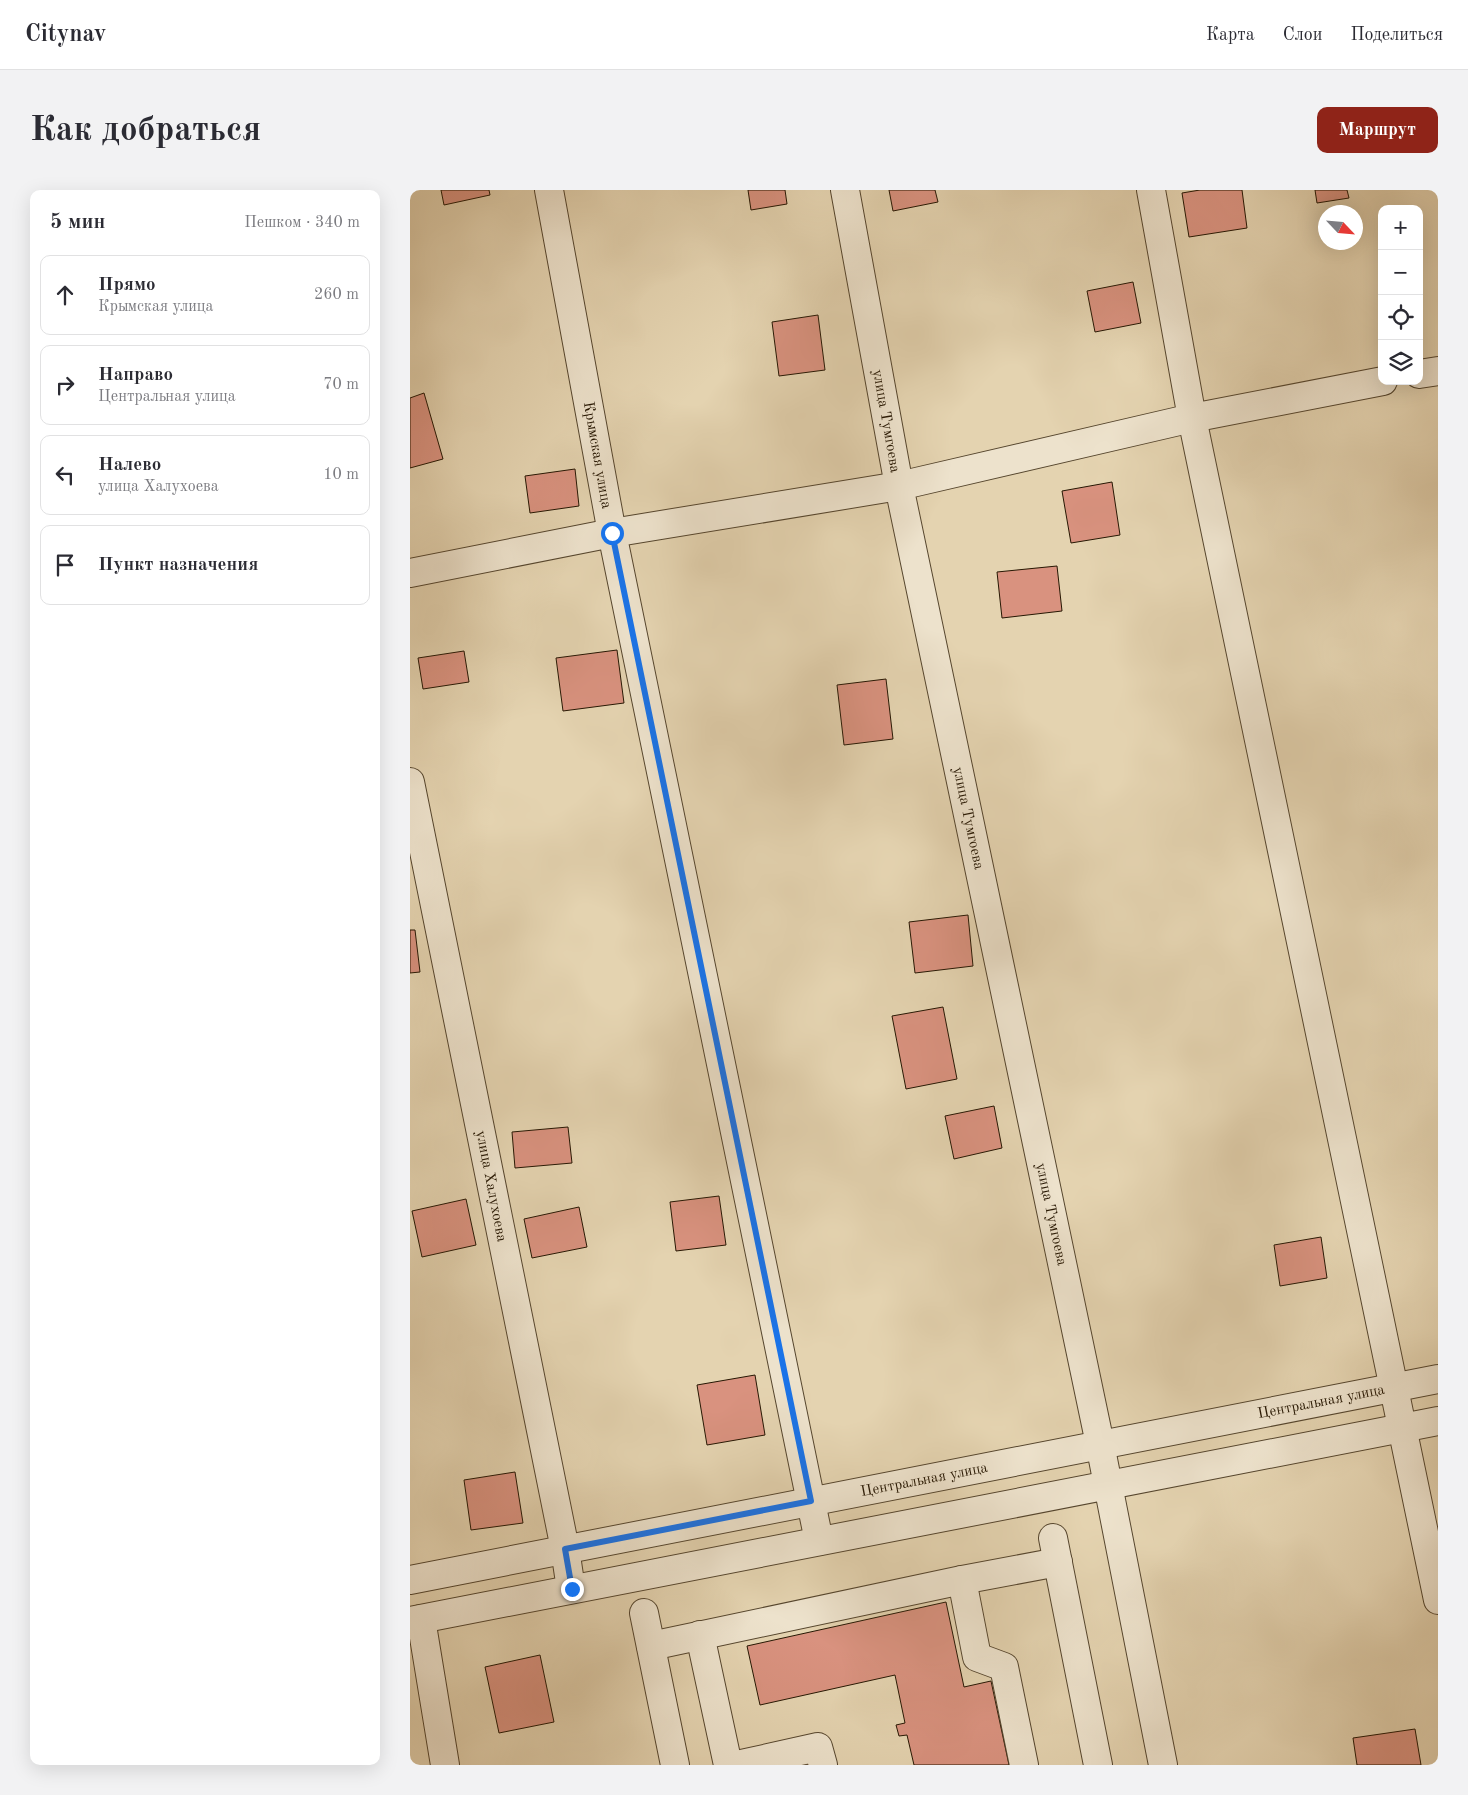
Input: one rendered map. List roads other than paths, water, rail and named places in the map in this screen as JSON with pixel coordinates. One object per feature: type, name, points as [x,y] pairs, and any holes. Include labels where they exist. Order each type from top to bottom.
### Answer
[{"type":"street","name":"Крымская улица","points":[[549,190],[612,533],[819,1541]]},
{"type":"street","name":"улица Тумгоева","points":[[845,190],[899,486],[1100,1444],[1162,1765]]},
{"type":"street","points":[[1151,190],[1192,418],[1438,1600]]},
{"type":"street","points":[[1423,373],[1438,371]]},
{"type":"street","points":[[410,573],[612,533],[899,486],[1192,418],[1378,382]]},
{"type":"street","name":"улица Халухоева","points":[[410,782],[572,1589]]},
{"type":"street","name":"Центральная улица","points":[[410,1580],[1438,1379]]},
{"type":"street","points":[[445,1765],[416,1620],[1438,1421]]},
{"type":"street","points":[[651,1646],[962,1580],[1055,1550],[1098,1765]]},
{"type":"street","points":[[962,1580],[977,1657],[1004,1667],[1024,1765]]},
{"type":"street","points":[[644,1613],[675,1765]]},
{"type":"street","points":[[700,1635],[728,1765]]},
{"type":"street","points":[[737,1765],[818,1747],[823,1765]]}]
